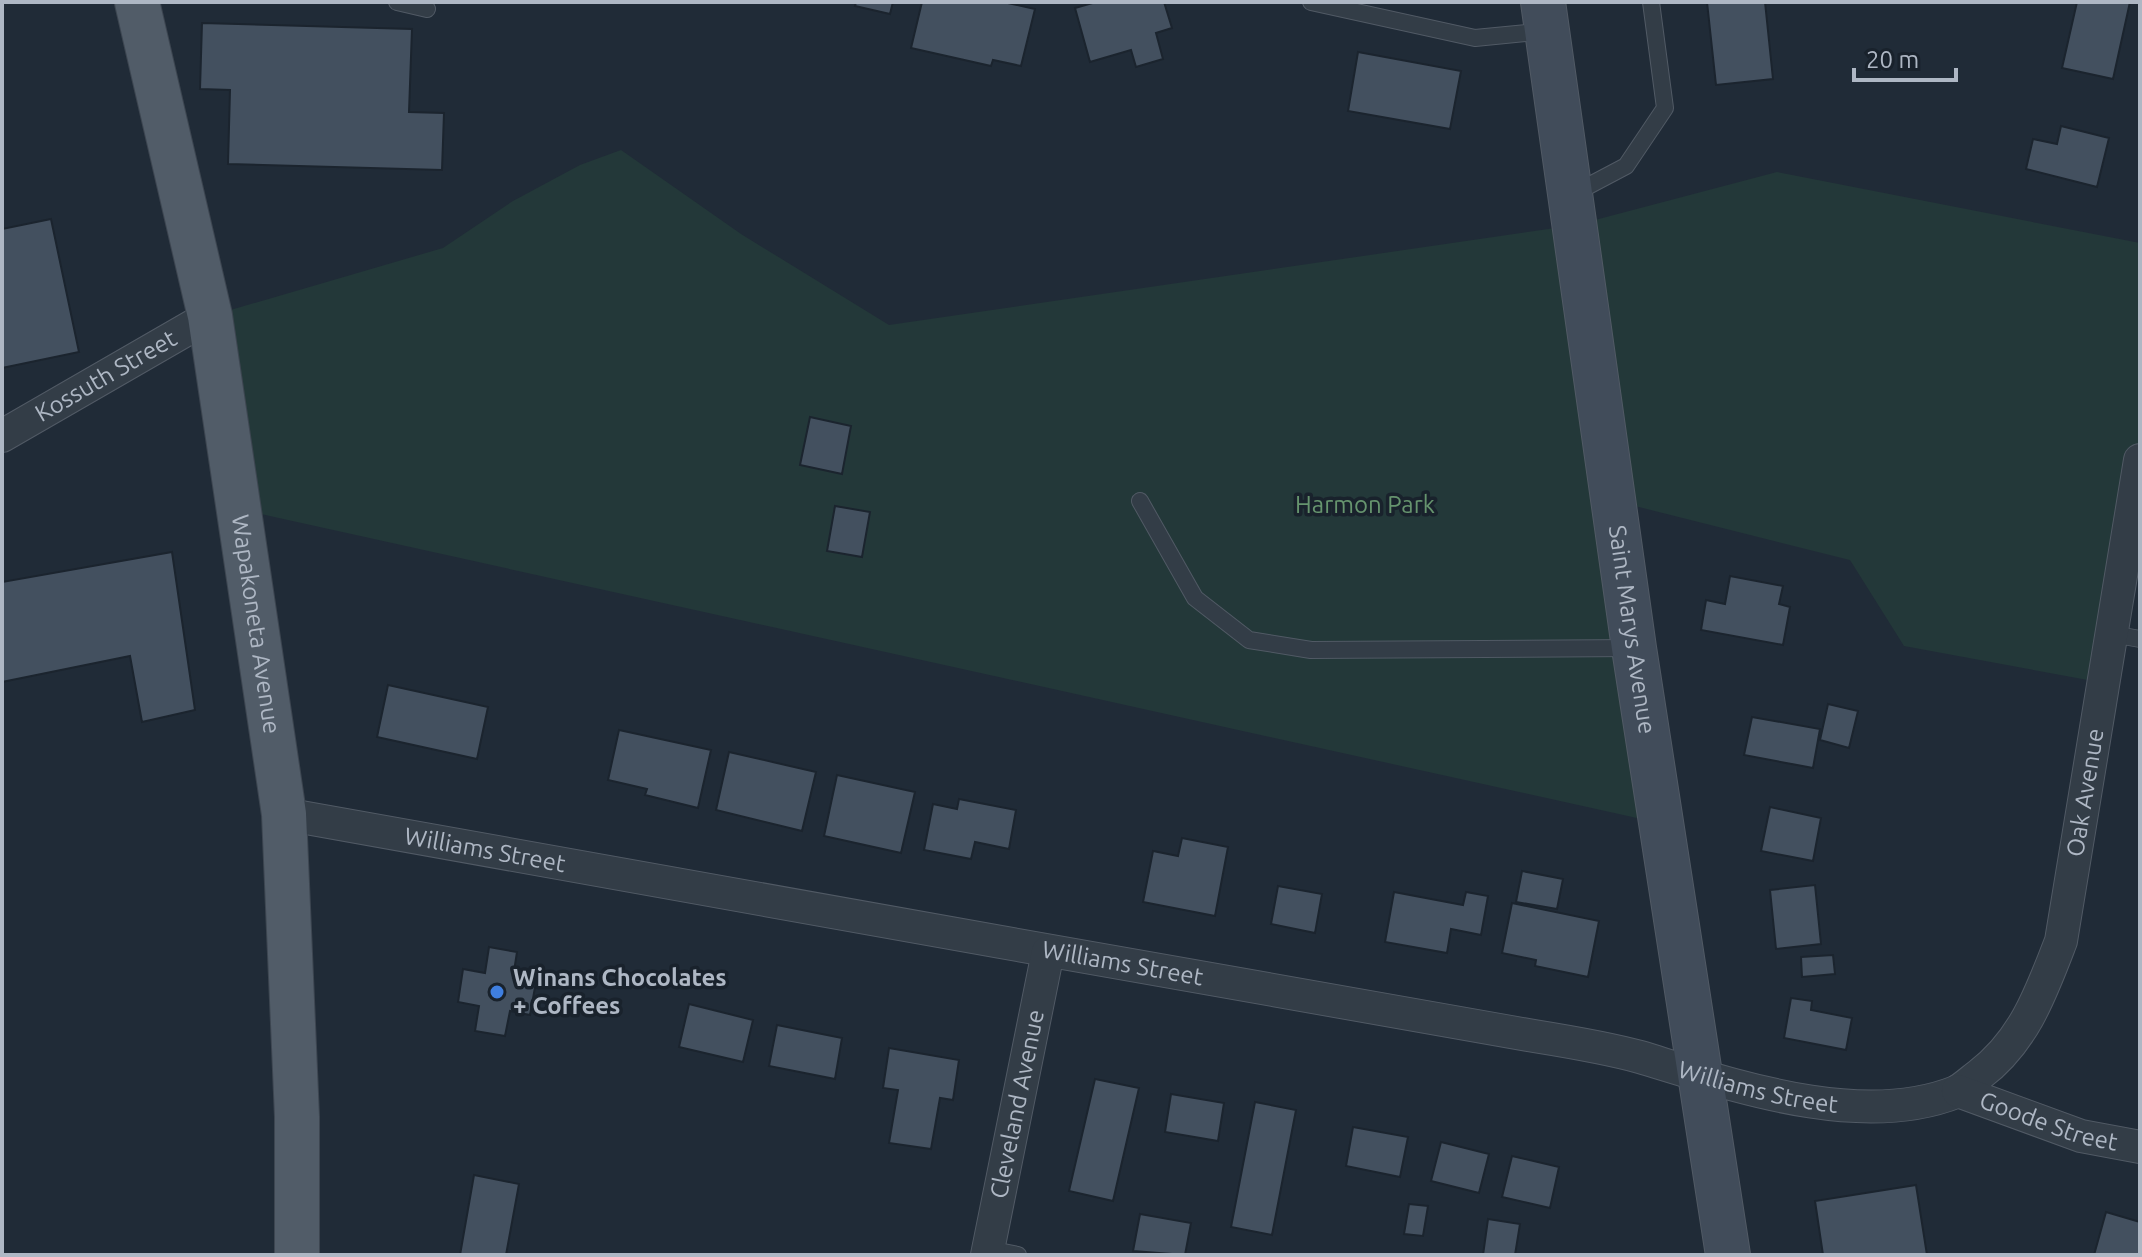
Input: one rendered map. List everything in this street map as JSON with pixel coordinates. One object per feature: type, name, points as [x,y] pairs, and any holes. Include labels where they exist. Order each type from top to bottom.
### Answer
[{"type":"main road","name":"Wapakoneta Avenue","points":[[137,2],[210,316],[284,814],[297,1102],[297,1255]]},
{"type":"main road","name":"Saint Marys Avenue","points":[[1545,16],[1634,648],[1728,1255]]},
{"type":"street","name":"Kossuth Street","points":[[2,436],[210,316]]},
{"type":"street","name":"Oak Avenue","points":[[1958,1091],[2004,1056],[2035,1008],[2061,941],[2126,637],[2140,460]]},
{"type":"street","name":"Williams Street","points":[[284,814],[1535,1036],[1637,1056],[1700,1078],[1857,1107],[1910,1102],[1958,1091]]},
{"type":"street","name":"Cleveland Avenue","points":[[997,1253],[1048,952]]},
{"type":"street","name":"Goode Street","points":[[1958,1091],[2081,1136],[2140,1147]]},
{"type":"lane","points":[[397,2],[427,9]]},
{"type":"lane","points":[[1311,2],[1475,38],[1545,16]]},
{"type":"lane","points":[[1571,194],[1626,166],[1665,108],[1651,2]]},
{"type":"lane","points":[[1140,501],[1195,598],[1249,640],[1311,650],[1634,648]]},
{"type":"green space","name":"Harmon Park","points":[[621,150],[741,234],[889,325],[1576,225],[1777,172],[2140,243],[2140,460],[2104,683],[1904,646],[1850,560],[1615,501],[1664,824],[238,509],[210,316],[443,248],[513,201],[580,165]]},
{"type":"building","points":[[856,2],[893,2],[890,14],[855,6]]},
{"type":"building","points":[[922,2],[1003,2],[1035,9],[1021,66],[993,60],[991,66],[911,48]]},
{"type":"building","points":[[1096,2],[1164,2],[1172,28],[1156,33],[1163,59],[1136,67],[1131,50],[1090,62],[1075,8]]},
{"type":"building","points":[[1707,2],[1765,2],[1773,79],[1716,85]]},
{"type":"building","points":[[2077,2],[2130,2],[2113,79],[2062,68]]},
{"type":"building","points":[[202,23],[412,29],[409,112],[444,113],[442,170],[228,164],[230,90],[200,89]]},
{"type":"building","points":[[1358,52],[1461,71],[1450,129],[1348,111]]},
{"type":"building","points":[[2061,126],[2109,138],[2097,187],[2026,169],[2033,139],[2057,144]]},
{"type":"building","points":[[51,219],[79,352],[2,368],[2,229]]},
{"type":"building","points":[[810,417],[851,426],[842,474],[800,465]]},
{"type":"building","points":[[835,506],[870,512],[862,557],[827,551]]},
{"type":"building","points":[[172,552],[195,710],[142,722],[130,656],[2,682],[2,582]]},
{"type":"building","points":[[1730,576],[1783,586],[1779,604],[1790,607],[1783,645],[1701,630],[1706,600],[1725,604]]},
{"type":"building","points":[[388,685],[488,707],[477,759],[377,737]]},
{"type":"building","points":[[1828,704],[1858,711],[1849,748],[1820,740]]},
{"type":"building","points":[[1752,717],[1820,729],[1813,768],[1744,755]]},
{"type":"building","points":[[619,730],[711,750],[698,808],[645,795],[647,789],[608,780]]},
{"type":"building","points":[[729,752],[816,772],[802,831],[716,810]]},
{"type":"building","points":[[837,775],[915,792],[901,853],[824,836]]},
{"type":"building","points":[[959,799],[1016,810],[1009,849],[975,842],[971,859],[924,850],[933,804],[957,809]]},
{"type":"building","points":[[1770,807],[1821,818],[1813,861],[1761,851]]},
{"type":"building","points":[[1182,838],[1228,847],[1215,916],[1143,902],[1153,851],[1178,856]]},
{"type":"building","points":[[1522,871],[1563,879],[1557,909],[1516,902]]},
{"type":"building","points":[[1815,885],[1821,944],[1776,949],[1770,890]]},
{"type":"building","points":[[1278,886],[1322,894],[1315,933],[1271,924]]},
{"type":"building","points":[[1394,892],[1463,905],[1466,892],[1488,896],[1481,935],[1451,929],[1447,953],[1385,942]]},
{"type":"building","points":[[1512,903],[1599,921],[1588,977],[1535,966],[1536,960],[1502,953]]},
{"type":"building","name":"Winans Chocolates + Coffees","points":[[489,947],[517,952],[513,978],[536,982],[530,1015],[510,1011],[505,1036],[475,1031],[479,1006],[458,1002],[463,969],[485,973]]},
{"type":"building","points":[[1833,955],[1835,974],[1802,977],[1801,957]]},
{"type":"building","points":[[1791,998],[1812,1001],[1811,1010],[1852,1018],[1846,1050],[1784,1038]]},
{"type":"building","points":[[689,1004],[753,1020],[743,1062],[679,1047]]},
{"type":"building","points":[[777,1025],[842,1038],[835,1079],[769,1066]]},
{"type":"building","points":[[889,1048],[959,1060],[953,1100],[940,1098],[931,1149],[889,1143],[898,1090],[883,1088]]},
{"type":"building","points":[[1095,1079],[1139,1088],[1113,1201],[1069,1191]]},
{"type":"building","points":[[1171,1094],[1224,1103],[1218,1141],[1165,1132]]},
{"type":"building","points":[[1255,1102],[1296,1110],[1272,1235],[1231,1227]]},
{"type":"building","points":[[1353,1127],[1408,1137],[1400,1177],[1346,1166]]},
{"type":"building","points":[[1441,1142],[1489,1154],[1479,1193],[1431,1181]]},
{"type":"building","points":[[1512,1156],[1559,1167],[1550,1208],[1502,1197]]},
{"type":"building","points":[[474,1175],[519,1184],[506,1255],[460,1255]]},
{"type":"building","points":[[1916,1185],[1927,1255],[1823,1255],[1815,1201]]},
{"type":"building","points":[[1409,1204],[1428,1206],[1423,1236],[1404,1234]]},
{"type":"building","points":[[2106,1212],[2140,1222],[2140,1255],[2094,1255]]},
{"type":"building","points":[[1140,1214],[1191,1223],[1185,1255],[1133,1251]]},
{"type":"building","points":[[1488,1219],[1520,1224],[1515,1255],[1483,1255]]},
{"type":"place","name":"Winans Chocolates + Coffees","points":[[497,992]]}]
